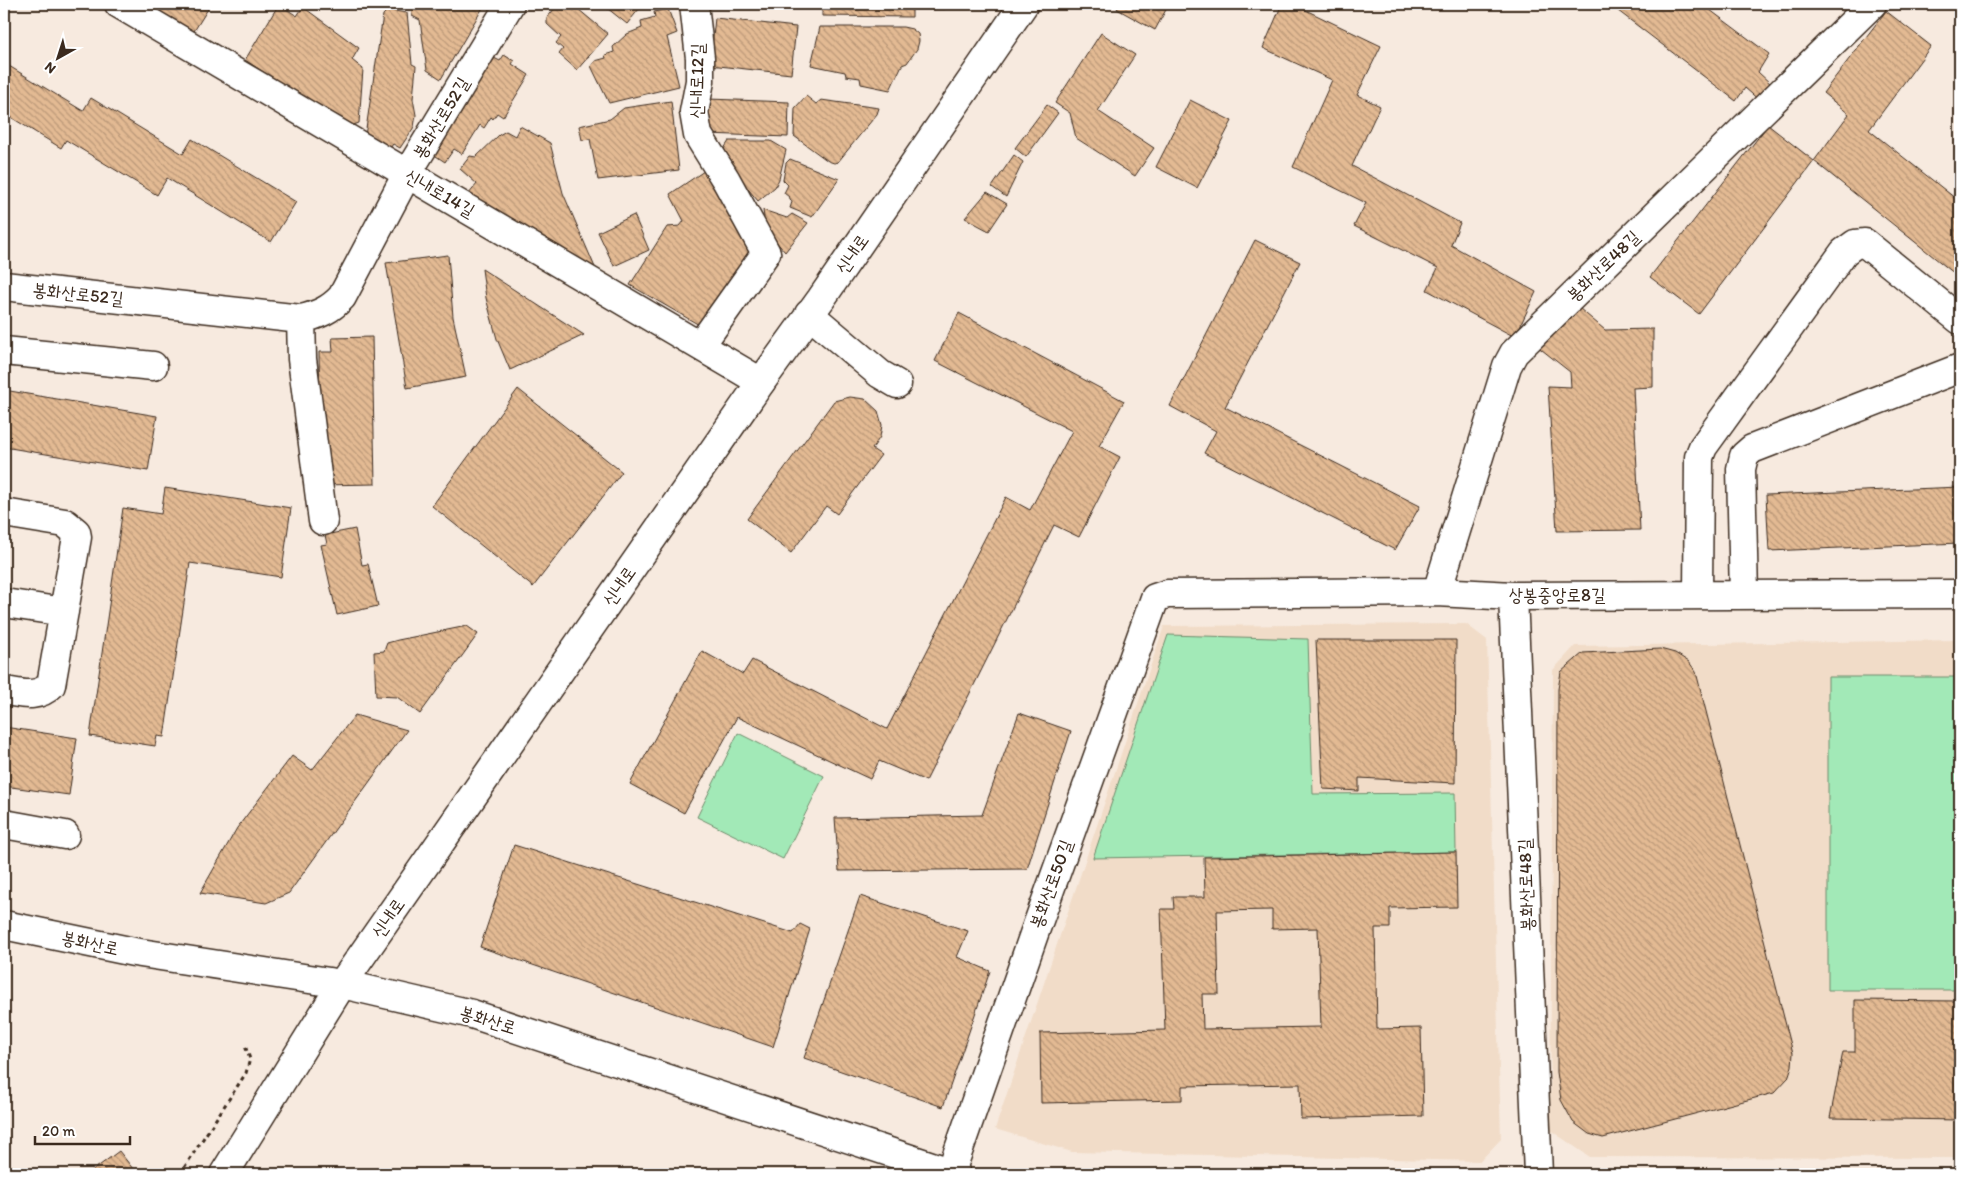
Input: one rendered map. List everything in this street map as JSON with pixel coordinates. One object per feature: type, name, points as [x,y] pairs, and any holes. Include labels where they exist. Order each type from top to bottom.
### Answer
[{"type":"street","name":"신내로14길","points":[[119,4],[761,382]]},
{"type":"street","name":"봉화산로52길","points":[[4,286],[301,319],[318,315],[332,308],[342,297],[407,174],[510,4]]},
{"type":"street","name":"신내로12길","points":[[694,4],[700,58],[700,81],[694,112],[698,135],[726,180],[766,254],[700,346]]},
{"type":"street","name":"신내로","points":[[224,1174],[342,984],[1024,4]]},
{"type":"street","name":"봉화산로48길","points":[[1437,592],[1507,366],[1514,353],[1872,4]]},
{"type":"street","points":[[1698,595],[1699,457],[1703,447],[1844,252],[1855,244],[1865,243],[1960,320]]},
{"type":"street","points":[[809,314],[880,374],[897,384]]},
{"type":"street","points":[[301,319],[302,359],[323,521]]},
{"type":"street","points":[[4,351],[153,366]]},
{"type":"street","points":[[1744,595],[1741,469],[1744,456],[1752,449],[1960,368]]},
{"type":"street","points":[[4,513],[65,523],[76,532],[77,537],[51,685],[40,693],[32,695],[4,691]]},
{"type":"street","name":"상봉중앙로8길","points":[[1155,598],[1167,594],[1437,592],[1514,596],[1960,594]]},
{"type":"street","name":"봉화산로48길","points":[[1514,596],[1538,1174]]},
{"type":"street","name":"봉화산로50길","points":[[954,1173],[1034,934],[1155,598]]},
{"type":"street","points":[[4,603],[64,612]]},
{"type":"street","points":[[4,824],[65,835]]},
{"type":"street","name":"봉화산로","points":[[4,925],[134,952],[342,984],[472,1014],[954,1173]]},
{"type":"path","points":[[180,1174],[246,1072],[250,1059],[245,1046]]},
{"type":"shaded area","points":[[1466,624],[1487,640],[1501,1139],[1480,1161],[1072,1152],[995,1129],[1164,626]]},
{"type":"shaded area","points":[[1960,640],[1960,1158],[1590,1157],[1550,1130],[1553,670],[1575,646]]},
{"type":"green space","points":[[1168,635],[1308,639],[1313,794],[1455,793],[1456,852],[1093,858]]},
{"type":"green space","points":[[1828,677],[1960,677],[1960,990],[1828,990]]},
{"type":"green space","points":[[738,733],[824,776],[783,859],[697,817]]},
{"type":"building","points":[[140,4],[211,4],[191,36]]},
{"type":"building","points":[[279,4],[297,16],[303,7],[359,48],[352,60],[363,69],[359,123],[348,127],[245,60]]},
{"type":"building","points":[[411,4],[485,4],[441,79],[427,70],[420,20],[412,16]]},
{"type":"building","points":[[558,4],[572,4],[608,34],[577,70],[559,54],[563,49],[556,43],[561,37],[547,24],[547,18]]},
{"type":"building","points":[[602,4],[643,4],[627,24]]},
{"type":"building","points":[[822,4],[951,4],[945,9],[912,8],[912,17],[822,16]]},
{"type":"building","points":[[1120,4],[1169,4],[1155,30],[1117,9]]},
{"type":"building","points":[[1282,4],[1293,4],[1381,46],[1357,95],[1380,106],[1352,166],[1460,223],[1451,245],[1536,292],[1515,337],[1427,290],[1438,268],[1354,226],[1366,203],[1293,167],[1332,80],[1263,48]]},
{"type":"building","points":[[1609,4],[1702,4],[1769,54],[1758,72],[1772,85],[1760,101],[1745,88],[1736,101]]},
{"type":"building","points":[[668,9],[677,33],[667,37],[679,86],[609,103],[591,66],[595,61],[606,58],[605,55],[614,52],[613,47],[627,34],[642,28],[641,21],[655,17],[654,12]]},
{"type":"building","points":[[388,10],[407,13],[412,64],[416,66],[413,99],[416,115],[414,127],[400,148],[393,144],[388,151],[365,136],[383,15]]},
{"type":"building","points":[[1886,11],[1931,46],[1869,130],[1960,202],[1960,278],[1814,161],[1849,114],[1823,93]]},
{"type":"building","points":[[715,18],[796,27],[791,74],[710,65]]},
{"type":"building","points":[[820,27],[903,27],[912,29],[918,34],[919,41],[917,49],[907,63],[902,65],[890,90],[861,84],[860,78],[846,76],[845,72],[811,65]]},
{"type":"building","points":[[1101,33],[1135,55],[1098,111],[1154,148],[1135,176],[1076,138],[1070,113],[1055,103]]},
{"type":"building","points":[[504,55],[514,61],[512,64],[529,75],[503,117],[497,113],[493,119],[491,117],[484,128],[480,125],[462,154],[454,149],[445,162],[430,152],[490,56],[500,61]]},
{"type":"building","points":[[4,63],[83,111],[91,98],[183,154],[192,139],[296,202],[271,242],[167,178],[157,195],[66,140],[61,148],[4,113]]},
{"type":"building","points":[[806,96],[816,104],[821,100],[879,108],[877,114],[838,162],[834,163],[828,161],[794,136],[795,108]]},
{"type":"building","points":[[708,99],[789,102],[788,137],[707,134]]},
{"type":"building","points":[[1190,100],[1232,121],[1197,188],[1156,167]]},
{"type":"building","points":[[671,101],[679,170],[598,180],[590,139],[582,140],[579,126],[610,119],[624,108]]},
{"type":"building","points":[[1047,105],[1058,113],[1026,157],[1015,148]]},
{"type":"building","points":[[1768,125],[1814,161],[1699,314],[1650,277]]},
{"type":"building","points":[[520,126],[550,143],[563,193],[597,272],[468,195],[477,184],[460,169],[470,156],[476,157],[499,135],[506,131],[515,136]]},
{"type":"building","points":[[729,141],[771,141],[786,150],[779,179],[775,187],[758,201],[720,155]]},
{"type":"building","points":[[1014,155],[1023,162],[1006,197],[992,187]]},
{"type":"building","points":[[790,159],[839,179],[812,217],[790,208],[792,202],[784,193],[788,185],[783,180],[786,163]]},
{"type":"building","points":[[704,171],[752,254],[701,326],[630,285],[667,227],[680,226],[684,221],[670,194]]},
{"type":"building","points":[[987,192],[1007,204],[989,231],[965,218]]},
{"type":"building","points":[[763,210],[787,218],[792,214],[808,223],[785,252],[761,224],[764,217]]},
{"type":"building","points":[[634,215],[649,250],[614,266],[598,232]]},
{"type":"building","points":[[1255,240],[1300,262],[1225,407],[1420,506],[1395,550],[1204,453],[1216,431],[1170,406]]},
{"type":"building","points":[[448,255],[453,317],[466,377],[407,388],[386,263]]},
{"type":"building","points":[[482,269],[584,335],[510,370],[497,339],[486,298]]},
{"type":"building","points":[[1573,303],[1605,330],[1653,329],[1653,387],[1633,388],[1640,530],[1557,531],[1548,386],[1571,387],[1570,372],[1537,346]]},
{"type":"building","points":[[959,313],[1124,401],[1099,446],[1120,457],[1079,537],[1054,525],[926,781],[879,761],[870,779],[737,717],[684,813],[630,784],[702,651],[743,674],[752,660],[887,729],[1006,497],[1030,510],[1072,431],[935,361]]},
{"type":"building","points":[[372,337],[375,484],[321,485],[319,352],[333,352],[332,338]]},
{"type":"building","points":[[518,389],[622,472],[533,587],[432,506]]},
{"type":"building","points":[[4,390],[157,416],[148,471],[4,447]]},
{"type":"building","points":[[850,397],[865,399],[878,411],[882,425],[880,437],[872,449],[881,455],[837,514],[826,506],[791,553],[747,519],[834,401]]},
{"type":"building","points":[[1960,487],[1960,543],[1769,551],[1766,495]]},
{"type":"building","points":[[165,488],[291,508],[281,577],[190,563],[164,737],[157,736],[155,746],[90,736],[123,508],[161,514]]},
{"type":"building","points":[[355,529],[362,565],[368,564],[378,606],[337,615],[321,545],[327,544],[325,535]]},
{"type":"building","points":[[467,626],[478,634],[420,714],[397,697],[376,696],[374,652],[384,651],[387,643]]},
{"type":"building","points":[[1316,640],[1456,640],[1455,783],[1359,778],[1359,791],[1323,789]]},
{"type":"building","points":[[1660,649],[1675,653],[1689,662],[1696,672],[1793,1053],[1792,1066],[1788,1078],[1774,1093],[1603,1138],[1589,1134],[1573,1122],[1561,1100],[1557,1072],[1558,689],[1561,672],[1583,653]]},
{"type":"building","points":[[1019,713],[1071,731],[1027,869],[839,871],[835,818],[982,815]]},
{"type":"building","points":[[355,715],[407,730],[289,893],[266,903],[200,893],[237,828],[292,756],[312,770]]},
{"type":"building","points":[[4,727],[77,738],[69,795],[4,786]]},
{"type":"building","points":[[514,845],[793,933],[800,924],[810,929],[773,1047],[480,947]]},
{"type":"building","points":[[1456,852],[1457,907],[1390,908],[1390,928],[1375,928],[1377,1029],[1421,1028],[1423,1116],[1301,1119],[1300,1084],[1182,1086],[1182,1100],[1041,1103],[1040,1033],[1165,1030],[1161,909],[1174,909],[1173,897],[1205,897],[1204,857]],"holes":[[[1272,910],[1272,929],[1318,928],[1321,1027],[1203,1029],[1202,994],[1219,994],[1217,911]]]},
{"type":"building","points":[[860,896],[968,931],[957,957],[990,971],[943,1107],[804,1058]]},
{"type":"building","points":[[1855,1000],[1960,1001],[1960,1120],[1830,1118],[1843,1052],[1855,1052]]},
{"type":"building","points":[[119,1151],[137,1174],[88,1174]]}]
